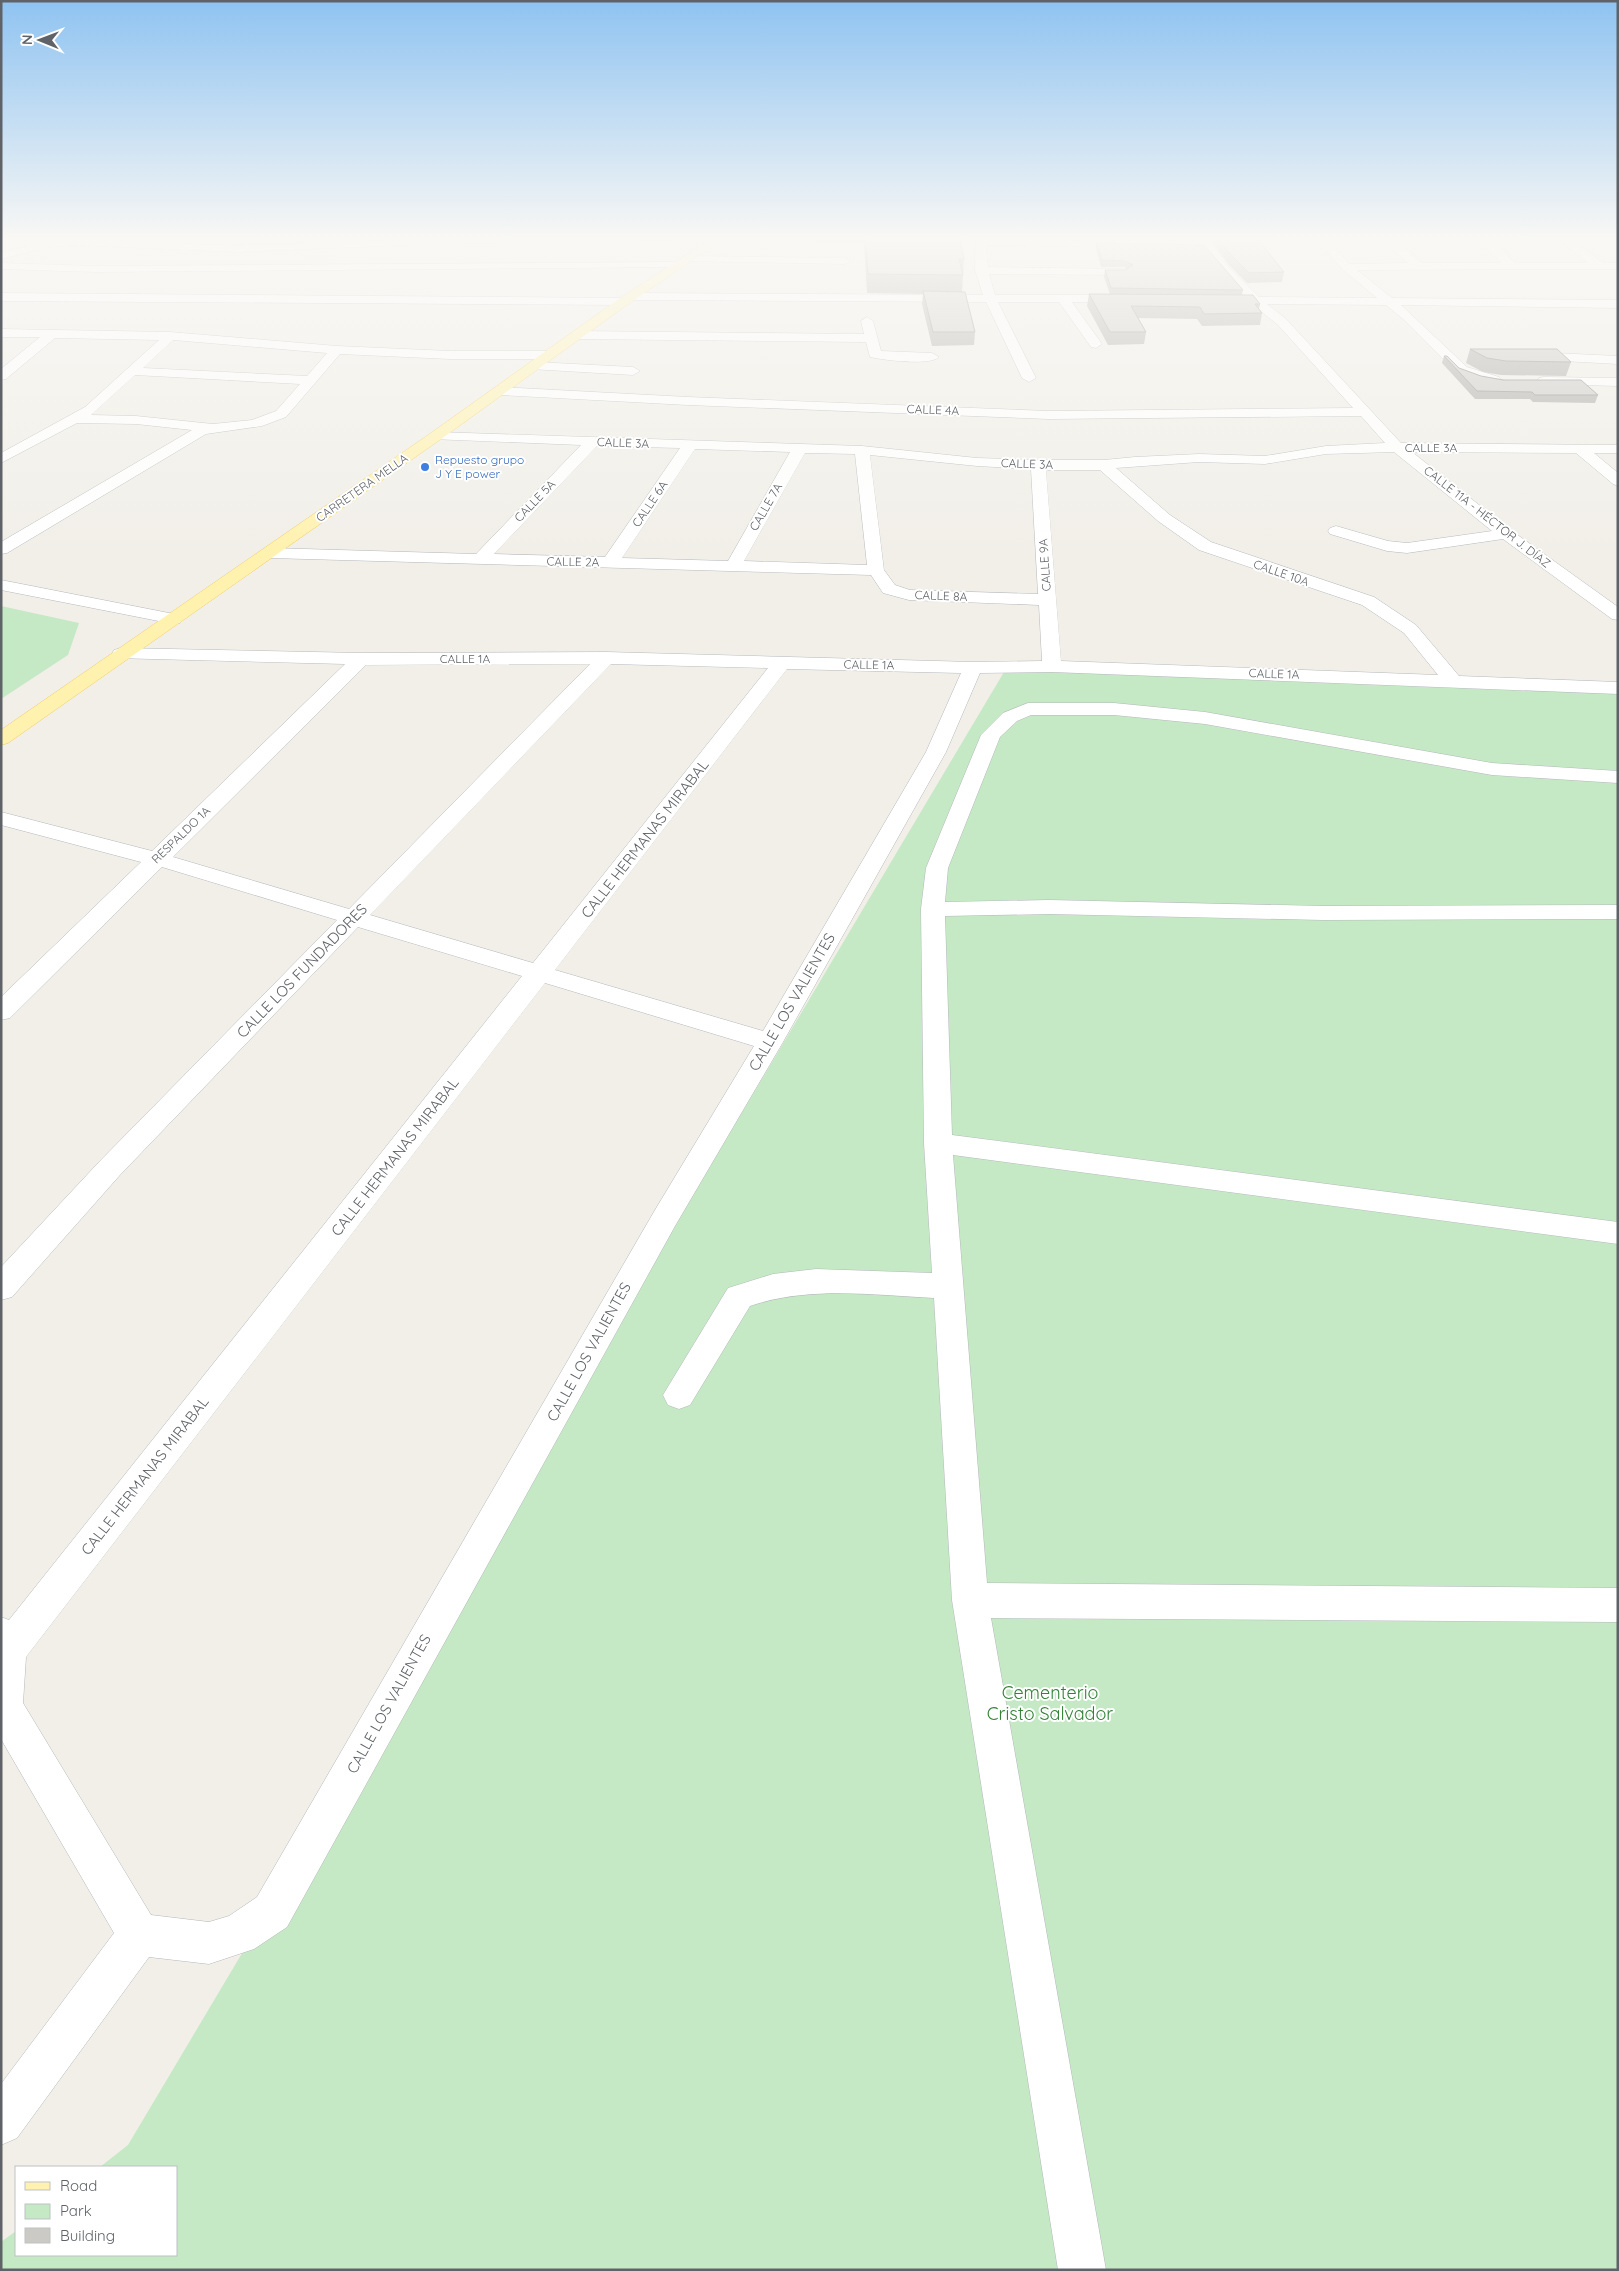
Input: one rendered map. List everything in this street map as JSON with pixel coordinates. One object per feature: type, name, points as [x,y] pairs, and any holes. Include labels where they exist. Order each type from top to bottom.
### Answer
[{"type":"main road","name":"CARRETERA MELLA","points":[[1,739],[121,654],[270,553],[567,342]]},
{"type":"street","points":[[1,376],[42,342]]},
{"type":"street","points":[[1,459],[78,419],[164,342]]},
{"type":"street","points":[[242,342],[338,350],[450,355],[549,355]]},
{"type":"street","points":[[871,342],[875,354],[880,356],[932,357]]},
{"type":"street","points":[[1011,342],[1029,378]]},
{"type":"street","name":"CALLE 11A - HÉCTOR J. DÍAZ","points":[[1300,342],[1397,447],[1506,534],[1618,615]]},
{"type":"street","points":[[1432,342],[1462,370],[1479,377],[1511,381]]},
{"type":"street","points":[[78,419],[145,421],[212,428],[256,425],[272,420],[281,414],[338,350]]},
{"type":"street","points":[[1531,356],[1618,360]]},
{"type":"street","points":[[535,366],[633,370]]},
{"type":"street","points":[[133,371],[311,380]]},
{"type":"street","points":[[1529,381],[1618,382]]},
{"type":"street","name":"CALLE 4A","points":[[500,391],[688,401],[1049,414],[1365,412]]},
{"type":"street","points":[[1,549],[191,436],[212,428]]},
{"type":"street","name":"CALLE 3A","points":[[436,436],[862,450],[977,462],[1038,465],[1104,465],[1135,461],[1199,458],[1265,460],[1326,450],[1397,447],[1618,449]]},
{"type":"street","name":"CALLE 5A","points":[[479,560],[592,442]]},
{"type":"street","name":"CALLE 6A","points":[[610,563],[690,445]]},
{"type":"street","name":"CALLE 7A","points":[[733,566],[800,448]]},
{"type":"street","points":[[1580,449],[1618,481]]},
{"type":"street","points":[[862,450],[876,570]]},
{"type":"street","name":"CALLE 9A","points":[[1038,465],[1052,666]]},
{"type":"street","name":"CALLE 10A","points":[[1104,465],[1164,518],[1205,546],[1302,580],[1368,600],[1410,629],[1453,681]]},
{"type":"street","points":[[1336,531],[1387,546],[1407,548],[1506,534]]},
{"type":"street","name":"CALLE 2A","points":[[270,553],[876,570]]},
{"type":"street","name":"CALLE 8A","points":[[876,570],[889,589],[909,595],[1047,600]]},
{"type":"street","points":[[1,585],[174,619]]},
{"type":"street","name":"CALLE 1A","points":[[121,654],[361,658],[606,658],[973,668],[1052,666],[1618,688]]},
{"type":"street","name":"RESPALDO 1A","points":[[1,1012],[361,658]]},
{"type":"street","name":"CALLE LOS FUNDADORES","points":[[1,1288],[110,1168],[606,658]]},
{"type":"street","name":"CALLE HERMANAS MIRABAL","points":[[5,1642],[540,973],[781,664]]},
{"type":"street","name":"CALLE LOS VALIENTES","points":[[139,1935],[209,1943],[238,1934],[272,1912],[660,1226],[770,1042],[936,752],[973,668]]},
{"type":"street","points":[[1082,2270],[970,1600],[938,1143],[932,909],[937,868],[991,735],[1010,717],[1028,709],[1114,709],[1205,718],[1492,769],[1618,777]]},
{"type":"street","points":[[1,818],[157,859],[770,1042]]},
{"type":"street","points":[[932,909],[1049,907],[1324,913],[1618,912]]},
{"type":"street","points":[[938,1143],[1618,1233]]},
{"type":"street","points":[[680,1395],[740,1297],[773,1286],[816,1281],[948,1286]]},
{"type":"street","points":[[970,1600],[1618,1605]]},
{"type":"street","points":[[1,2122],[139,1935],[4,1707],[5,1642]]},
{"type":"green space","points":[[1,606],[79,623],[68,655],[1,699]]},
{"type":"green space","name":"Cementerio Cristo Salvador","points":[[1007,667],[1618,688],[1618,2270],[1,2270],[1,2242],[15,2232],[15,2256],[178,2256],[178,2166],[101,2166],[128,2145]]},
{"type":"building","points":[[1470,349],[1557,349],[1571,362],[1506,361],[1487,358]]},
{"type":"building","points":[[1444,356],[1447,356],[1459,368],[1481,376],[1503,380],[1581,380],[1598,395],[1535,395],[1532,392],[1477,391]]},
{"type":"place","name":"Repuesto grupo J Y E power","points":[[425,467]]}]
